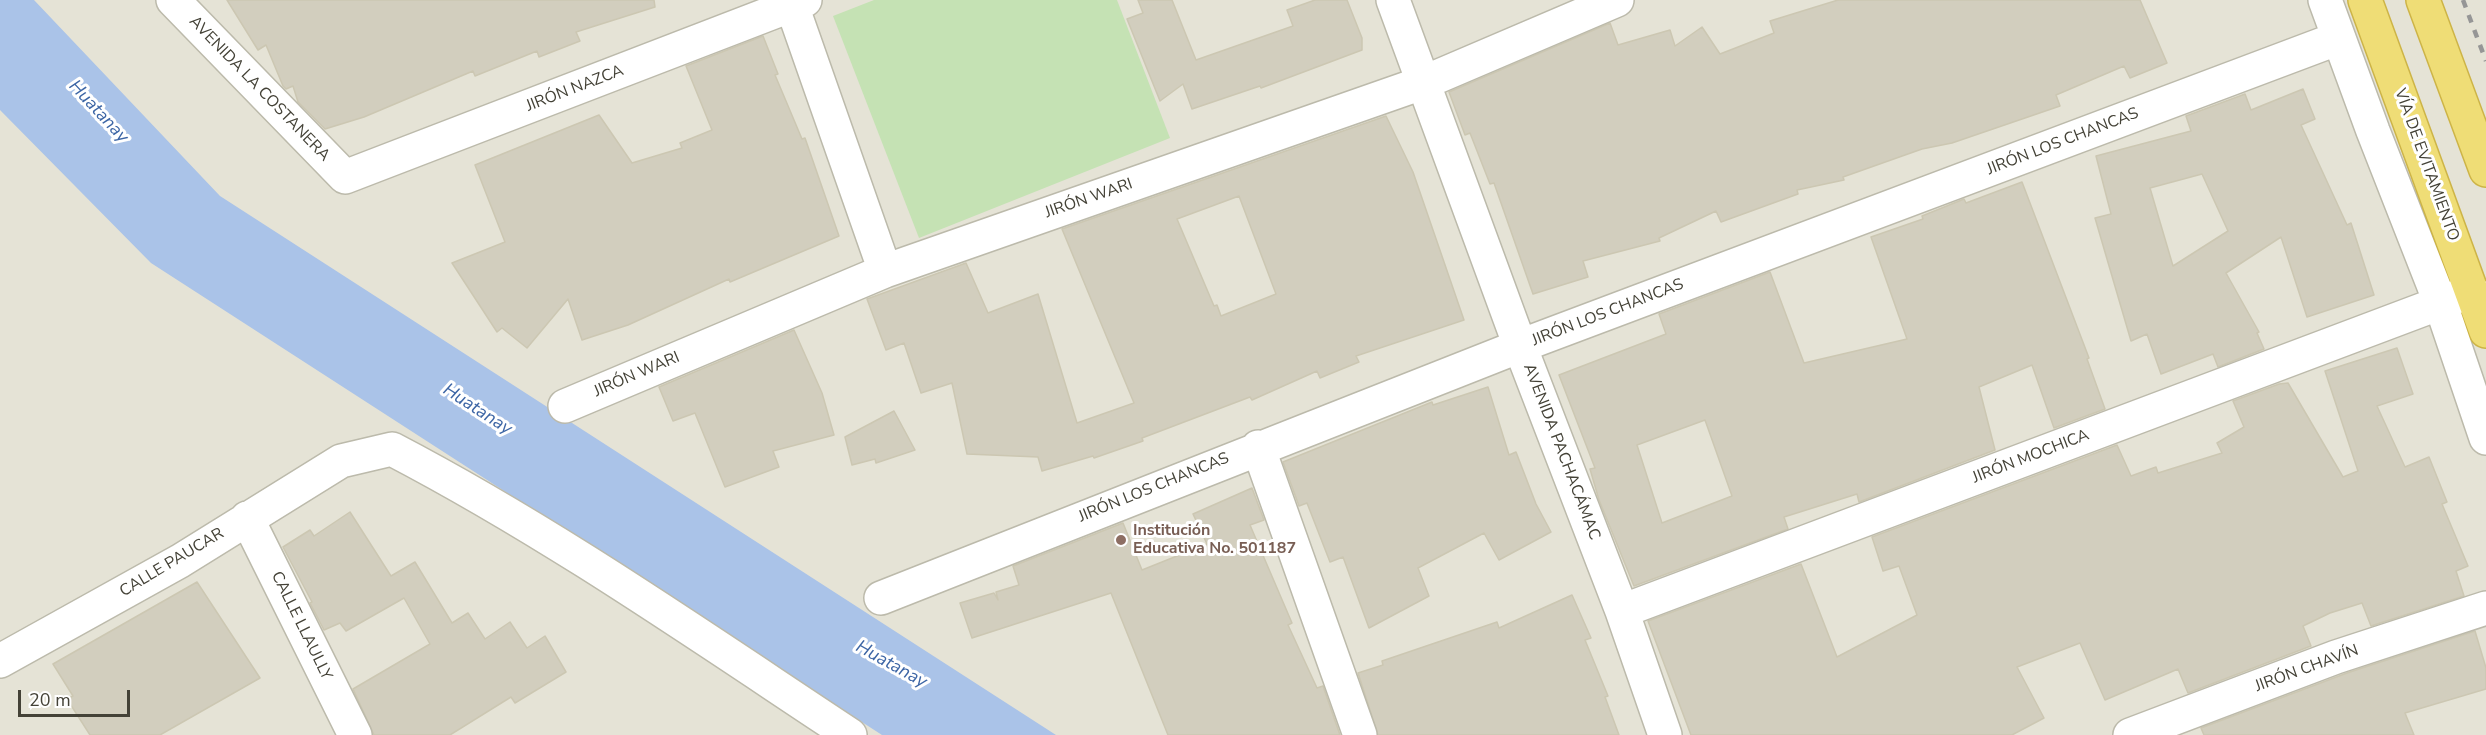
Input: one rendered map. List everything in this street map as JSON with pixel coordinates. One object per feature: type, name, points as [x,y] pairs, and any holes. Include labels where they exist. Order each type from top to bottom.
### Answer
[{"type":"highway","name":"VÍA DE EVITAMIENTO","points":[[2365,0],[2486,331]]},
{"type":"highway","points":[[2422,0],[2486,170]]},
{"type":"street","name":"AVENIDA LA COSTANERA","points":[[173,0],[345,177]]},
{"type":"street","name":"AVENIDA PACHACÁMAC","points":[[1393,0],[1520,346],[1622,611],[1665,735]]},
{"type":"street","name":"JIRÓN WARI","points":[[565,406],[885,271],[1425,82],[1617,0]]},
{"type":"street","points":[[2325,0],[2440,302],[2486,438]]},
{"type":"street","name":"JIRÓN NAZCA","points":[[345,177],[796,2]]},
{"type":"street","points":[[796,2],[885,271]]},
{"type":"street","name":"JIRÓN LOS CHANCAS","points":[[880,598],[1258,447],[1520,346],[2339,38]]},
{"type":"street","name":"JIRÓN MOCHICA","points":[[1622,611],[2472,291]]},
{"type":"street","points":[[1258,447],[1360,735]]},
{"type":"street","name":"CALLE PAUCAR","points":[[0,661],[180,561],[341,460],[392,449],[440,474],[621,583],[850,735]]},
{"type":"street","name":"CALLE LLAULLY","points":[[247,518],[355,735]]},
{"type":"street","name":"JIRÓN CHAVÍN","points":[[2130,735],[2336,657],[2438,626],[2486,608]]},
{"type":"shaded area","points":[[0,0],[2486,0],[2486,735],[0,735]]},
{"type":"green space","points":[[874,0],[1117,0],[1170,138],[919,238],[833,16]]},
{"type":"water","name":"Huatanay","points":[[0,0],[34,0],[220,196],[1056,735],[882,735],[151,263],[0,110]]},
{"type":"building","points":[[227,0],[654,0],[655,7],[576,32],[580,41],[539,57],[537,51],[475,76],[473,71],[364,117],[325,129],[298,102],[293,86],[286,89],[283,86],[266,45],[258,50]]},
{"type":"building","points":[[1138,0],[1172,0],[1196,60],[1293,26],[1287,10],[1315,0],[1347,0],[1362,38],[1362,50],[1261,88],[1260,86],[1192,109],[1183,84],[1160,101],[1127,19],[1143,13]]},
{"type":"building","points":[[1838,0],[2140,0],[2167,63],[2130,78],[2124,66],[2056,95],[2060,106],[1952,143],[1922,149],[1843,177],[1844,180],[1797,190],[1798,194],[1721,222],[1716,211],[1659,238],[1660,241],[1583,261],[1588,277],[1533,294],[1494,183],[1490,184],[1470,133],[1465,135],[1449,92],[1610,23],[1618,45],[1670,30],[1675,46],[1702,27],[1720,54],[1774,33],[1770,21]]},
{"type":"building","points":[[763,36],[778,74],[775,75],[802,139],[805,138],[839,236],[730,282],[729,279],[628,325],[582,340],[568,299],[527,348],[502,328],[497,332],[452,263],[505,242],[475,165],[599,115],[632,163],[682,148],[680,143],[712,130],[686,66]]},
{"type":"building","points":[[2303,89],[2315,119],[2301,125],[2347,225],[2351,223],[2374,295],[2307,317],[2281,237],[2226,273],[2259,332],[2257,333],[2264,349],[2218,367],[2213,354],[2161,374],[2147,334],[2131,341],[2095,218],[2111,214],[2096,156],[2191,131],[2186,116],[2245,94],[2251,110]],"holes":[[[2202,174],[2228,231],[2173,266],[2150,188]]]},
{"type":"building","points":[[1386,116],[1413,172],[1464,320],[1356,356],[1359,362],[1320,378],[1317,371],[1252,400],[1250,397],[1142,438],[1143,441],[1094,458],[1093,456],[1042,471],[1038,457],[967,454],[952,383],[921,393],[904,343],[886,350],[867,299],[966,263],[988,313],[1038,294],[1077,423],[1134,403],[1062,229]],"holes":[[[1239,196],[1276,294],[1221,316],[1217,305],[1214,306],[1177,219]]]},
{"type":"building","points":[[2022,182],[2089,358],[2087,359],[2105,409],[2054,428],[2032,365],[1979,387],[1995,450],[1859,502],[1857,494],[1784,517],[1788,529],[1634,586],[1599,500],[1590,469],[1595,468],[1559,375],[1666,334],[1659,314],[1770,272],[1804,363],[1907,339],[1871,237],[1923,219],[1922,216],[1964,199],[1966,203]],"holes":[[[1705,420],[1732,496],[1662,523],[1637,445]]]},
{"type":"building","points":[[794,330],[822,393],[834,435],[773,451],[779,467],[725,487],[695,413],[673,421],[659,387]]},
{"type":"building","points":[[2397,348],[2413,394],[2377,406],[2405,467],[2429,457],[2447,502],[2442,504],[2468,566],[2456,571],[2464,596],[2371,626],[2362,603],[2330,613],[2303,626],[2311,646],[2188,693],[2178,669],[2105,700],[2080,643],[2017,667],[2044,718],[2012,735],[1691,735],[1648,621],[1801,564],[1837,657],[1917,615],[1899,566],[1883,571],[1872,537],[2117,445],[2131,476],[2156,467],[2158,473],[2222,453],[2217,443],[2244,427],[2233,401],[2279,384],[2288,383],[2343,477],[2358,471],[2325,371]]},
{"type":"building","points":[[1488,387],[1509,455],[1516,452],[1536,504],[1551,532],[1499,560],[1484,533],[1418,568],[1429,596],[1369,628],[1343,557],[1330,562],[1307,503],[1299,506],[1283,462],[1432,402],[1433,405]]},
{"type":"building","points":[[894,411],[915,450],[876,463],[875,459],[852,465],[845,437]]},
{"type":"building","points":[[1252,488],[1264,520],[1250,525],[1292,623],[1288,625],[1317,688],[1323,686],[1340,735],[1168,735],[1111,593],[972,638],[960,603],[994,593],[998,600],[996,592],[1019,585],[1013,566],[1123,523],[1142,570],[1207,544],[1193,514]]},
{"type":"building","points":[[350,512],[391,576],[415,562],[452,623],[468,613],[485,639],[510,622],[527,648],[545,636],[566,672],[515,703],[511,697],[450,735],[374,735],[353,689],[430,644],[404,598],[346,631],[340,623],[324,630],[283,547],[310,530],[314,536]]},
{"type":"building","points":[[197,582],[260,678],[160,735],[90,735],[67,699],[73,696],[53,664]]},
{"type":"building","points":[[1572,595],[1591,638],[1585,640],[1608,696],[1605,697],[1619,735],[1378,735],[1358,673],[1383,665],[1382,661],[1497,622],[1499,628]]},
{"type":"building","points":[[2475,631],[2486,668],[2486,689],[2405,713],[2414,735],[2204,735],[2201,728],[2347,673]]},
{"type":"railway","points":[[2463,0],[2486,61]]},
{"type":"place","name":"Institución Educativa No. 501187","points":[[1121,540]]}]
